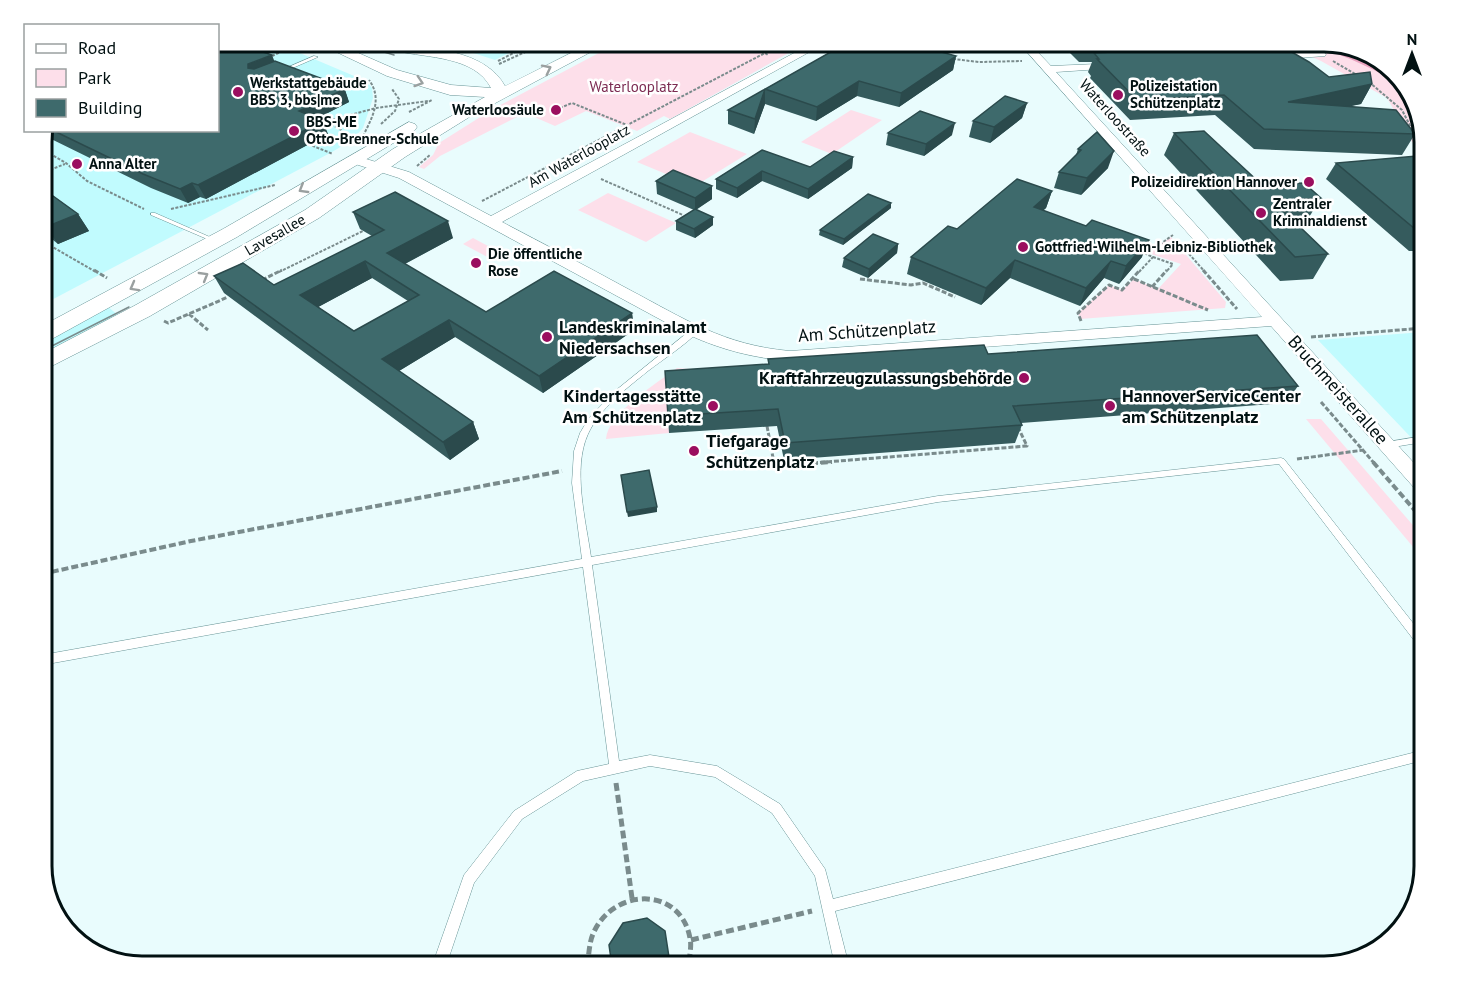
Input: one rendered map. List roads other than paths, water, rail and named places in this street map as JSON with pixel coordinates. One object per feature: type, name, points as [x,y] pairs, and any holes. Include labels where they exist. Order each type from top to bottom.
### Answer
[{"type":"main road","points":[[344,52],[392,73],[423,83],[470,92]]},
{"type":"main road","points":[[419,52],[471,64],[497,75]]},
{"type":"main road","name":"Lavesallee","points":[[53,358],[142,311],[312,214],[434,132],[497,75],[573,52]]},
{"type":"main road","points":[[436,104],[470,92],[497,75]]},
{"type":"main road","name":"Lavesallee","points":[[53,329],[216,241],[353,151],[423,118]]},
{"type":"street","name":"Am Waterlooplatz","points":[[497,219],[804,52]]},
{"type":"street","name":"Waterloostraße","points":[[1033,52],[1276,321]]},
{"type":"street","points":[[1255,57],[1321,54]]},
{"type":"street","points":[[1050,69],[1124,65]]},
{"type":"street","points":[[353,151],[379,168],[404,175],[497,219]]},
{"type":"street","name":"Am Schützenplatz","points":[[497,219],[695,331],[720,344],[750,353],[790,356],[1276,321]]},
{"type":"street","name":"Bruchmeisterallee","points":[[1276,321],[1414,475]]},
{"type":"lane","points":[[267,76],[316,57]]},
{"type":"lane","points":[[153,214],[216,241]]},
{"type":"lane","points":[[614,764],[576,483],[577,469],[584,432],[605,403],[695,331]]},
{"type":"lane","points":[[1387,445],[1414,441]]},
{"type":"lane","points":[[53,658],[938,499],[1281,461],[1414,632]]},
{"type":"lane","points":[[833,905],[1414,758]]},
{"type":"lane","points":[[442,956],[452,916],[463,890],[492,843],[509,823],[548,791],[570,779],[614,764],[659,759],[704,766],[746,785],[765,798],[799,834],[825,879],[840,936],[841,956]]},
{"type":"tram line","points":[[384,52],[394,55]]},
{"type":"tram line","points":[[53,345],[129,307]]},
{"type":"place","name":"Werkstattgebäude BBS 3, bbs|me","points":[[238,92]]},
{"type":"place","name":"Polizeistation Schützenplatz","points":[[1118,95]]},
{"type":"place","name":"Waterloosäule","points":[[556,110]]},
{"type":"place","name":"BBS-ME Otto-Brenner-Schule","points":[[294,131]]},
{"type":"place","name":"Anna Alter","points":[[77,164]]},
{"type":"place","name":"Polizeidirektion Hannover","points":[[1309,182]]},
{"type":"place","name":"Zentraler Kriminaldienst","points":[[1261,213]]},
{"type":"place","name":"Gottfried-Wilhelm-Leibniz-Bibliothek","points":[[1023,247]]},
{"type":"place","name":"Die öffentliche Rose","points":[[476,263]]},
{"type":"place","name":"Landeskriminalamt Niedersachsen","points":[[547,337]]},
{"type":"place","name":"Kraftfahrzeugzulassungsbehörde","points":[[1024,378]]},
{"type":"place","name":"Kindertagesstätte Am Schützenplatz","points":[[713,406]]},
{"type":"place","name":"HannoverServiceCenter am Schützenplatz","points":[[1110,406]]},
{"type":"place","name":"Tiefgarage Schützenplatz","points":[[694,451]]},
{"type":"park label","name":"Waterlooplatz","points":[[634,87]]}]
